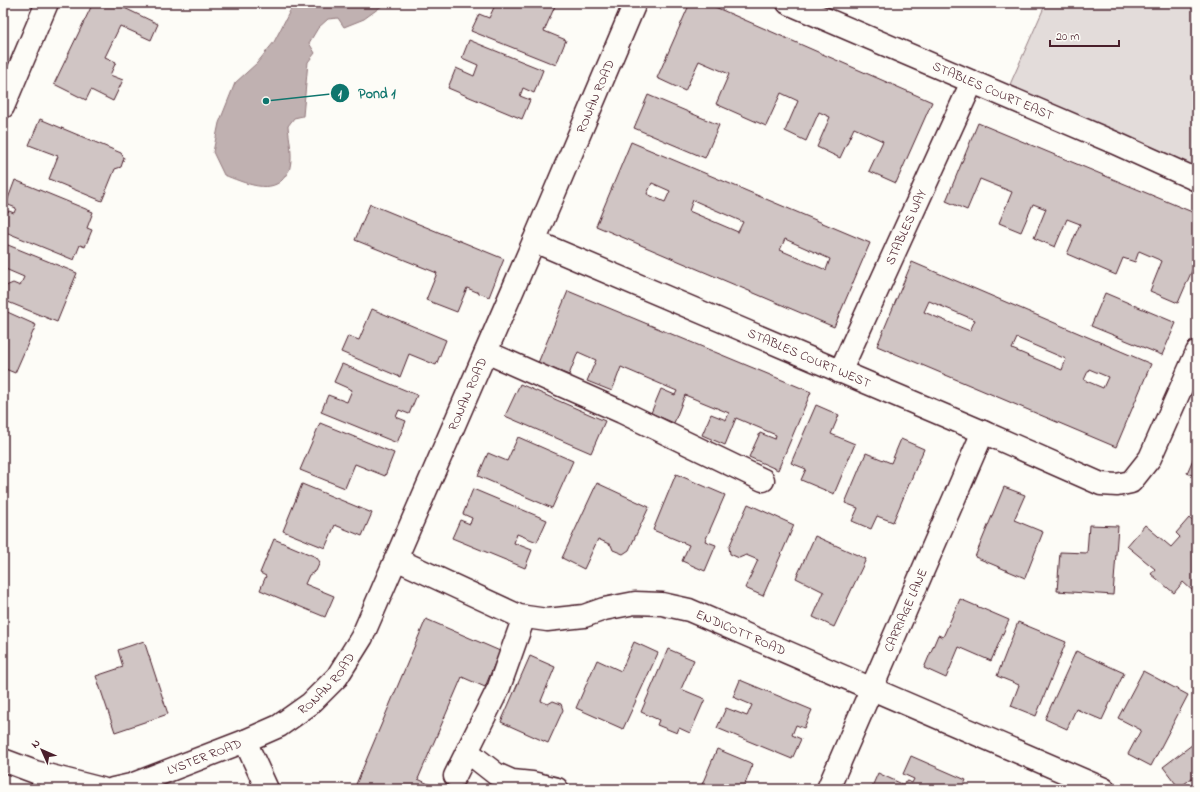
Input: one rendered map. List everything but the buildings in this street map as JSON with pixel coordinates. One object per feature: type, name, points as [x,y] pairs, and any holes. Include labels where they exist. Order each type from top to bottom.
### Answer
[{"type":"street","points":[[3,107],[47,3]]},
{"type":"street","name":"RONAN ROAD","points":[[246,741],[279,726],[310,704],[337,676],[362,637],[534,241],[635,3]]},
{"type":"street","name":"STABLES COURT EAST","points":[[788,3],[829,11],[972,82],[1197,180]]},
{"type":"street","name":"STABLES WAY","points":[[840,372],[972,82]]},
{"type":"street","name":"STABLES COURT WEST","points":[[534,241],[983,432],[1101,484],[1117,485],[1131,482],[1150,458],[1195,355]]},
{"type":"street","points":[[486,352],[622,412],[763,480]]},
{"type":"street","name":"CARRIAGE LANE","points":[[828,789],[983,432]]},
{"type":"street","name":"ENDICOTT ROAD","points":[[396,559],[519,616],[547,620],[584,616],[604,609],[635,603],[669,606],[689,610],[1104,789]]},
{"type":"street","points":[[456,776],[499,687],[524,616]]},
{"type":"street","name":"LYSTER ROAD","points":[[114,789],[131,785],[246,741],[267,789]]},
{"type":"street","points":[[468,752],[496,774],[512,780],[557,789]]},
{"type":"street","points":[[3,760],[35,772],[102,789]]},
{"type":"shaded area","points":[[294,3],[386,3],[364,19],[344,27],[338,18],[328,19],[318,28],[309,43],[315,53],[308,62],[303,116],[294,118],[288,126],[291,152],[290,169],[280,182],[266,187],[257,186],[224,175],[213,152],[219,123],[235,83],[257,63],[274,42]]},
{"type":"shaded area","points":[[1046,3],[1197,3],[1197,171],[1008,89]]},
{"type":"place","name":"Pond 1","points":[[266,101]]}]
